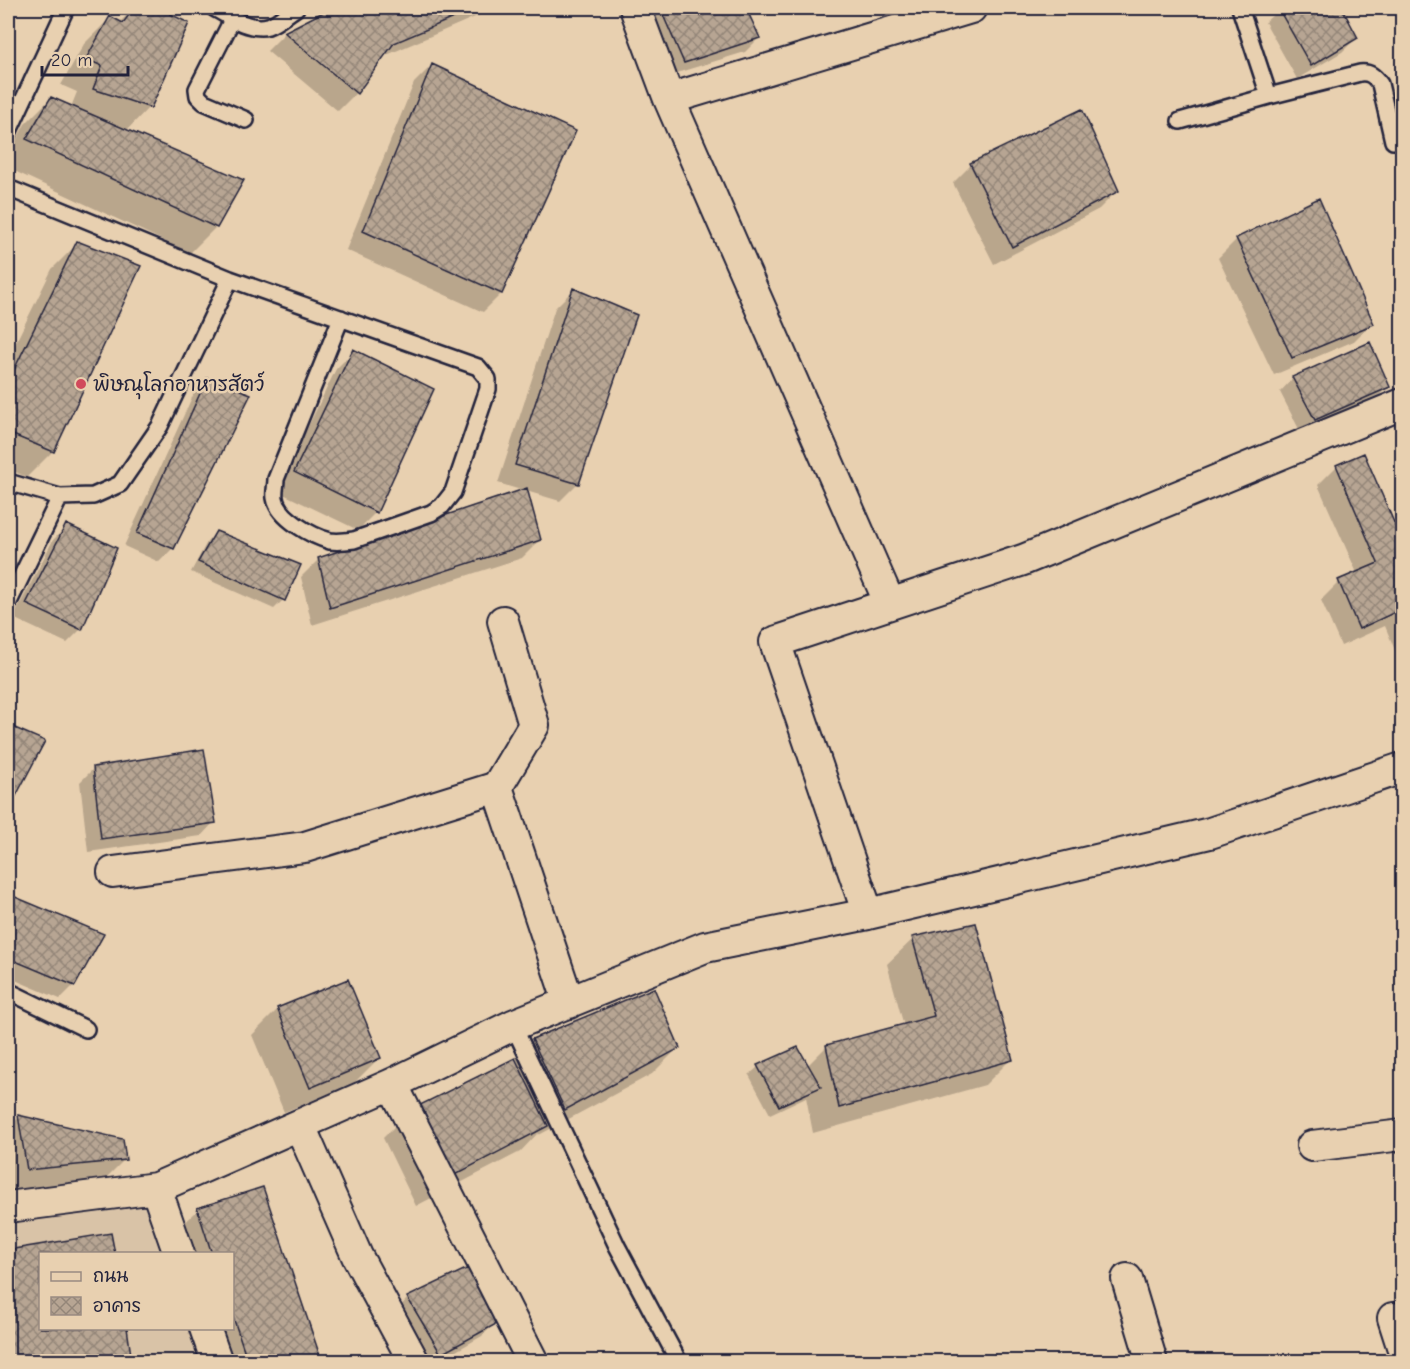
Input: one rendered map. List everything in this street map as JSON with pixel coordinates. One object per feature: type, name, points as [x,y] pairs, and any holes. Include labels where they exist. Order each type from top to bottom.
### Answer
[{"type":"street","points":[[634,8],[669,99],[890,604]]},
{"type":"street","points":[[669,99],[970,8]]},
{"type":"street","points":[[868,914],[775,642],[1023,560],[1402,404]]},
{"type":"street","points":[[113,872],[305,847],[497,787],[534,725],[503,621]]},
{"type":"street","points":[[8,1207],[156,1188],[392,1084],[513,1025],[705,947],[868,914],[1210,833],[1402,768]]},
{"type":"street","points":[[497,787],[569,1003]]},
{"type":"street","points":[[392,1084],[533,1362]]},
{"type":"street","points":[[300,1126],[357,1256],[414,1362]]},
{"type":"street","points":[[1312,1146],[1402,1135]]},
{"type":"street","points":[[156,1188],[178,1252]]},
{"type":"street","points":[[1127,1279],[1152,1362]]},
{"type":"street","points":[[206,1330],[217,1362]]},
{"type":"lane","points":[[8,132],[66,8]]},
{"type":"lane","points":[[214,8],[254,26],[268,26],[296,8]]},
{"type":"lane","points":[[1240,8],[1269,96]]},
{"type":"lane","points":[[233,18],[197,89],[198,96],[204,102],[246,120]]},
{"type":"lane","points":[[1180,121],[1360,72],[1368,72],[1380,84],[1393,141],[1402,138]]},
{"type":"lane","points":[[8,188],[230,279],[341,318],[478,368],[488,379],[488,389],[453,492],[442,506],[431,513],[354,540],[330,541],[291,522],[280,511],[274,497],[276,479],[341,318]]},
{"type":"lane","points":[[8,482],[60,497],[93,496],[120,484],[160,426],[230,279]]},
{"type":"lane","points":[[8,604],[60,497]]},
{"type":"lane","points":[[8,991],[86,1029]]},
{"type":"lane","points":[[513,1025],[617,1246],[679,1362]]},
{"type":"shaded area","points":[[150,1199],[169,1252],[39,1252],[39,1330],[194,1330],[205,1361],[8,1361],[8,1216]]},
{"type":"building","points":[[134,8],[158,8],[189,23],[151,108],[93,89],[102,66],[86,59],[110,16],[123,23]]},
{"type":"building","points":[[331,8],[477,8],[394,43],[357,94],[284,32]]},
{"type":"building","points":[[660,8],[746,8],[760,38],[684,63]]},
{"type":"building","points":[[1278,8],[1342,8],[1358,38],[1311,66]]},
{"type":"building","points":[[432,64],[576,131],[502,294],[363,231]]},
{"type":"building","points":[[51,97],[244,180],[217,228],[26,139]]},
{"type":"building","points":[[1082,109],[1119,191],[1012,247],[970,163]]},
{"type":"building","points":[[1319,198],[1374,324],[1292,358],[1236,238]]},
{"type":"building","points":[[77,241],[141,266],[54,452],[8,433],[8,382]]},
{"type":"building","points":[[573,288],[637,315],[579,484],[515,465]]},
{"type":"building","points":[[1370,342],[1390,387],[1315,420],[1292,377]]},
{"type":"building","points":[[353,349],[434,389],[377,513],[294,472]]},
{"type":"building","points":[[207,378],[251,394],[174,549],[137,533]]},
{"type":"building","points":[[1364,453],[1402,541],[1402,609],[1359,629],[1338,580],[1378,563],[1336,465]]},
{"type":"building","points":[[527,488],[541,540],[330,608],[318,558]]},
{"type":"building","points":[[66,524],[117,548],[82,630],[26,604]]},
{"type":"building","points":[[216,531],[301,565],[285,601],[198,562]]},
{"type":"building","points":[[8,725],[45,741],[8,811]]},
{"type":"building","points":[[204,749],[216,823],[101,839],[93,767]]},
{"type":"building","points":[[8,894],[104,934],[75,986],[8,958]]},
{"type":"building","points":[[976,923],[1013,1060],[839,1108],[826,1045],[934,1016],[912,937]]},
{"type":"building","points":[[348,979],[381,1058],[310,1088],[277,1008]]},
{"type":"building","points":[[654,988],[680,1048],[565,1110],[532,1039]]},
{"type":"building","points":[[798,1047],[821,1087],[779,1106],[757,1065]]},
{"type":"building","points":[[515,1058],[548,1126],[443,1181],[408,1111]]},
{"type":"building","points":[[18,1115],[123,1139],[126,1160],[27,1170]]},
{"type":"building","points":[[263,1187],[322,1362],[248,1362],[234,1320],[234,1252],[211,1252],[197,1208]]},
{"type":"building","points":[[111,1233],[115,1252],[39,1252],[39,1330],[127,1330],[132,1362],[8,1362],[8,1250]]},
{"type":"building","points":[[468,1268],[498,1323],[441,1354],[407,1297]]},
{"type":"place","name":"พิษณุโลกอาหารสัตว์","points":[[81,384]]}]
